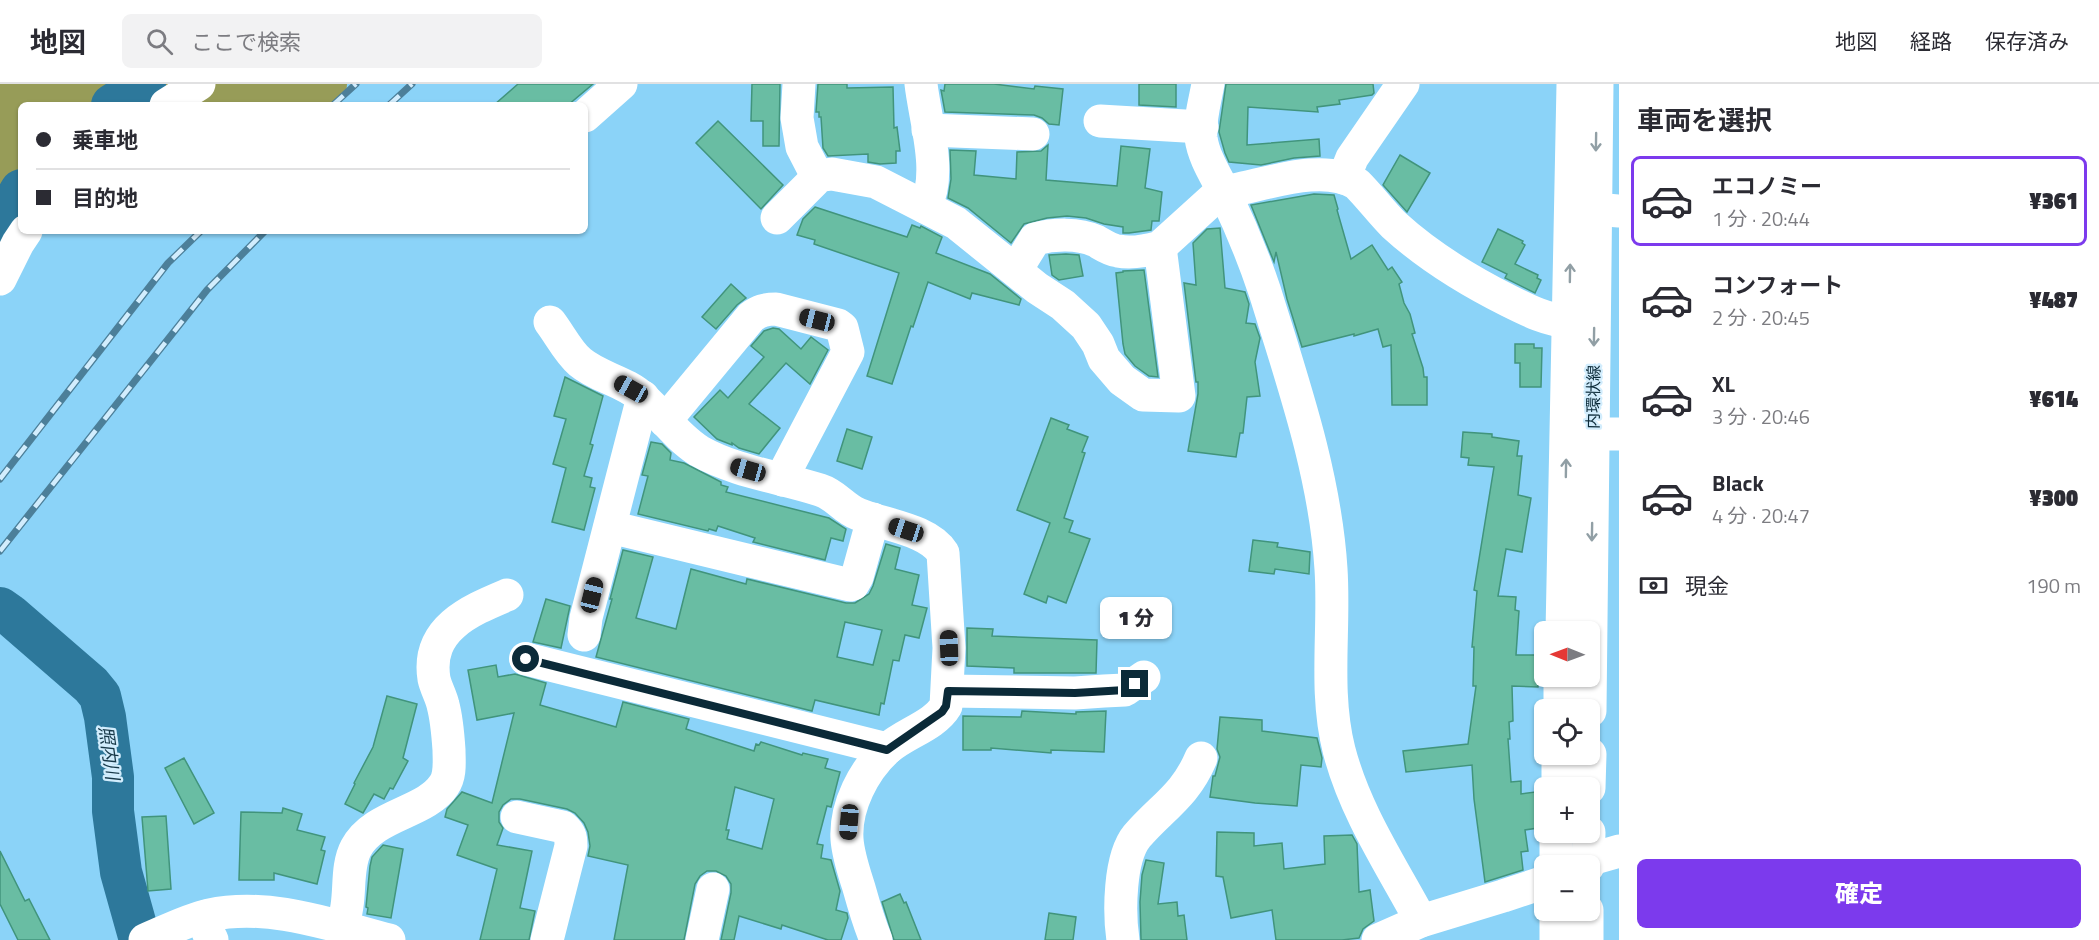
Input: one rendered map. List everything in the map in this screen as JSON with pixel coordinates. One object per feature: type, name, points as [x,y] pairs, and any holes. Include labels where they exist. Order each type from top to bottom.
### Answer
[{"type":"street","points":[[171,102],[199,84]]},
{"type":"street","points":[[588,113],[621,84]]},
{"type":"street","points":[[799,84],[797,118],[802,147],[817,176]]},
{"type":"street","points":[[921,84],[933,164],[931,196],[925,207]]},
{"type":"street","points":[[1208,84],[1201,136],[1204,153],[1225,193],[1256,265],[1307,428],[1315,462],[1331,570],[1332,702],[1338,747],[1356,802],[1421,921]]},
{"type":"street","points":[[1344,178],[1352,158],[1403,84]]},
{"type":"street","name":"内環状線","points":[[1562,621],[1573,84]]},
{"type":"street","name":"内環状線","points":[[1591,699],[1606,434],[1607,210],[1597,84]]},
{"type":"street","points":[[1100,121],[1202,127]]},
{"type":"street","points":[[928,130],[1034,134]]},
{"type":"street","points":[[817,176],[832,174],[876,182],[956,223],[1037,288],[1063,305],[1086,326],[1098,344],[1104,359],[1122,380],[1143,395],[1179,396],[1160,247]]},
{"type":"street","points":[[1016,270],[1035,239],[1078,236],[1115,251],[1132,253],[1160,247],[1204,206],[1225,193],[1313,174],[1344,178],[1357,184],[1393,223],[1424,251],[1450,270],[1538,315],[1570,322]]},
{"type":"street","points":[[777,218],[817,176]]},
{"type":"street","points":[[0,279],[24,234]]},
{"type":"street","points":[[665,421],[757,312],[776,309],[838,325],[842,328],[848,352],[787,468],[783,480]]},
{"type":"street","points":[[550,322],[580,362],[643,397],[678,435],[699,451],[731,465],[831,494],[845,507],[923,536],[939,546],[943,553],[948,614],[946,706],[942,712],[887,750],[866,775],[857,792],[849,822],[847,838],[856,877],[876,940]]},
{"type":"street","points":[[584,635],[643,397]]},
{"type":"street","points":[[610,527],[850,585],[857,577],[873,519]]},
{"type":"street","points":[[342,928],[347,906],[351,863],[356,848],[370,830],[434,795],[445,785],[449,773],[447,726],[435,682],[434,653],[450,627],[459,619],[479,606],[507,595]]},
{"type":"street","points":[[526,659],[887,750]]},
{"type":"street","points":[[948,691],[1104,692],[1125,690],[1144,677]]},
{"type":"street","points":[[1123,940],[1120,925],[1128,853],[1137,836],[1185,787],[1201,758]]},
{"type":"street","points":[[517,817],[563,827],[568,831],[571,839],[548,940]]},
{"type":"street","points":[[1378,940],[1421,921],[1534,886]]},
{"type":"street","points":[[702,940],[713,889]]},
{"type":"street","points":[[145,940],[199,927],[221,913],[274,912],[389,940]]},
{"type":"street","points":[[1556,921],[1556,940]]},
{"type":"street","points":[[1587,921],[1587,940]]},
{"type":"green space","points":[[0,84],[347,84],[346,96],[341,102],[18,102],[18,227],[0,239]]},
{"type":"building","points":[[518,84],[593,84],[572,102],[497,102]]},
{"type":"building","points":[[752,84],[780,84],[779,146],[763,146],[763,121],[751,121]]},
{"type":"building","points":[[818,84],[847,84],[847,88],[893,87],[894,128],[897,127],[900,151],[896,151],[896,163],[868,162],[868,154],[828,156],[823,148],[821,117],[819,117],[819,112],[816,112]]},
{"type":"building","points":[[945,84],[994,84],[1034,89],[1035,86],[1063,89],[1059,125],[1049,124],[1034,115],[945,112],[941,90],[944,91]]},
{"type":"building","points":[[1139,84],[1176,84],[1176,107],[1139,105]]},
{"type":"building","points":[[1226,84],[1373,84],[1374,93],[1339,100],[1340,104],[1317,107],[1318,112],[1248,107],[1247,145],[1319,139],[1320,156],[1294,158],[1261,165],[1229,162],[1225,153],[1219,132]]},
{"type":"building","points":[[718,121],[783,185],[761,209],[696,143]]},
{"type":"building","points":[[1048,145],[1046,180],[1117,186],[1121,146],[1150,149],[1145,188],[1162,192],[1159,221],[1152,221],[1151,230],[1123,233],[1123,227],[1086,218],[1067,216],[1047,218],[1024,224],[1011,243],[968,208],[948,198],[951,179],[950,150],[976,151],[974,175],[1016,179],[1017,152],[1041,151]]},
{"type":"building","points":[[1400,155],[1430,173],[1407,212],[1383,185]]},
{"type":"building","points":[[1314,194],[1334,195],[1351,259],[1372,245],[1388,270],[1392,267],[1402,282],[1399,284],[1415,333],[1412,334],[1424,377],[1427,377],[1427,405],[1392,405],[1391,345],[1383,347],[1378,329],[1302,347],[1276,252],[1274,262],[1251,205]]},
{"type":"building","points":[[815,207],[907,237],[912,225],[920,228],[921,226],[942,237],[936,253],[990,274],[1021,299],[1019,305],[972,293],[970,299],[928,282],[892,384],[867,376],[899,273],[814,244],[815,240],[797,235],[803,219]]},
{"type":"building","points":[[1220,228],[1225,288],[1245,292],[1249,304],[1246,323],[1255,324],[1260,338],[1255,362],[1260,396],[1247,397],[1243,433],[1240,433],[1236,457],[1188,451],[1198,382],[1196,382],[1184,283],[1196,285],[1193,243],[1207,229]]},
{"type":"building","points":[[1498,229],[1523,241],[1525,245],[1515,264],[1538,275],[1537,278],[1541,280],[1535,293],[1505,278],[1507,274],[1482,262]]},
{"type":"building","points":[[1049,255],[1079,255],[1083,276],[1059,280],[1052,275]]},
{"type":"building","points":[[1144,270],[1158,377],[1149,376],[1135,366],[1125,354],[1123,344],[1116,273]]},
{"type":"building","points":[[731,284],[746,298],[716,329],[702,317]]},
{"type":"building","points":[[779,329],[801,349],[811,337],[828,350],[810,384],[786,363],[749,404],[780,428],[759,454],[717,439],[694,417],[720,390],[728,398],[764,357],[751,346],[764,331]]},
{"type":"building","points":[[1515,344],[1534,344],[1534,348],[1542,348],[1541,387],[1520,387],[1520,363],[1515,363]]},
{"type":"building","points":[[565,377],[603,396],[584,476],[592,478],[590,487],[595,488],[584,530],[552,522],[566,468],[553,464],[566,419],[554,416]]},
{"type":"building","points":[[1051,418],[1069,425],[1067,429],[1088,437],[1064,518],[1073,521],[1069,532],[1090,539],[1066,603],[1048,596],[1046,603],[1024,594],[1050,523],[1017,510]]},
{"type":"building","points":[[847,429],[872,437],[862,469],[837,461]]},
{"type":"building","points":[[1463,432],[1492,434],[1492,437],[1519,441],[1517,456],[1522,456],[1518,495],[1531,498],[1522,552],[1506,549],[1498,596],[1516,597],[1515,610],[1519,611],[1516,655],[1534,655],[1534,687],[1512,686],[1513,721],[1509,722],[1510,739],[1508,739],[1511,782],[1521,781],[1521,794],[1534,792],[1534,829],[1525,830],[1528,851],[1521,852],[1523,870],[1485,882],[1472,765],[1406,772],[1403,751],[1468,744],[1476,686],[1473,686],[1474,647],[1472,647],[1477,591],[1474,590],[1494,467],[1468,465],[1469,458],[1461,457]]},
{"type":"building","points":[[651,442],[662,444],[671,453],[670,460],[684,463],[721,482],[721,485],[728,487],[726,492],[829,518],[846,529],[843,541],[831,538],[825,560],[753,542],[755,538],[718,526],[716,531],[709,529],[708,531],[638,514],[648,476],[642,475]]},
{"type":"building","points":[[1253,540],[1278,543],[1277,547],[1310,552],[1309,574],[1275,569],[1274,574],[1249,571]]},
{"type":"building","points":[[886,544],[900,548],[895,569],[919,575],[912,605],[927,608],[919,638],[905,635],[899,661],[893,660],[884,704],[881,703],[879,715],[815,700],[812,711],[596,657],[623,550],[653,557],[636,618],[676,629],[691,569],[746,584],[747,579],[846,603],[855,603],[869,594]],"holes":[[[845,622],[882,630],[873,665],[837,657]]]},
{"type":"building","points":[[546,599],[570,606],[561,648],[533,642]]},
{"type":"building","points":[[967,628],[993,629],[992,636],[1097,640],[1096,673],[1014,673],[1014,668],[967,666]]},
{"type":"building","points":[[496,665],[498,677],[515,674],[546,683],[540,705],[616,727],[623,702],[689,719],[686,729],[754,751],[756,744],[759,745],[761,742],[802,755],[803,753],[828,759],[825,768],[840,772],[831,807],[827,806],[817,844],[823,845],[821,858],[831,860],[840,891],[836,910],[847,913],[848,918],[841,940],[828,940],[782,925],[781,929],[739,916],[734,940],[721,940],[731,884],[726,876],[716,871],[707,871],[695,884],[684,940],[614,940],[628,865],[588,856],[590,846],[588,832],[575,813],[567,809],[511,799],[503,805],[499,812],[499,822],[503,828],[497,845],[532,851],[520,908],[535,911],[529,940],[480,940],[497,869],[457,855],[468,825],[445,817],[447,809],[462,792],[492,803],[514,713],[477,720],[468,670]],"holes":[[[735,787],[774,799],[762,849],[727,839],[729,830],[726,830]]]},
{"type":"building","points":[[387,696],[417,704],[403,758],[408,761],[393,789],[390,788],[384,799],[374,794],[363,813],[345,804],[373,747]]},
{"type":"building","points":[[1022,711],[1076,714],[1076,712],[1106,711],[1104,752],[1051,750],[1051,753],[991,748],[991,750],[963,750],[963,716],[1021,717]]},
{"type":"building","points":[[1220,717],[1262,720],[1262,731],[1317,738],[1322,758],[1321,767],[1301,765],[1297,806],[1210,797],[1213,776],[1215,776],[1220,757],[1217,749]]},
{"type":"building","points":[[184,758],[214,813],[194,824],[165,768]]},
{"type":"building","points":[[283,808],[302,814],[297,830],[325,837],[321,850],[325,851],[317,884],[274,873],[274,880],[239,880],[241,812],[282,813]]},
{"type":"building","points":[[166,816],[171,889],[148,891],[142,817]]},
{"type":"building","points":[[1217,832],[1254,833],[1254,846],[1282,843],[1284,869],[1325,864],[1324,836],[1352,835],[1357,844],[1359,892],[1370,890],[1374,921],[1363,929],[1359,938],[1276,940],[1272,910],[1231,918],[1223,877],[1216,876]]},
{"type":"building","points":[[383,845],[403,849],[391,918],[367,914],[368,908],[366,907],[372,857]]},
{"type":"building","points":[[0,851],[25,901],[29,899],[50,940],[18,940],[0,904]]},
{"type":"building","points":[[1146,860],[1164,863],[1158,904],[1177,902],[1178,916],[1184,915],[1187,940],[1141,940],[1140,902],[1142,875]]},
{"type":"building","points":[[900,894],[904,903],[906,902],[921,940],[894,940],[882,902]]},
{"type":"building","points":[[1049,913],[1076,917],[1073,940],[1045,940]]},
{"type":"waterway","name":"照内川","points":[[117,102],[145,84]]},
{"type":"waterway","name":"照内川","points":[[0,225],[18,195]]},
{"type":"waterway","name":"照内川","points":[[0,608],[91,685],[100,696],[113,777],[113,811],[121,872],[140,940]]},
{"type":"railway","points":[[336,102],[356,84]]},
{"type":"railway","points":[[392,102],[412,84]]},
{"type":"railway","points":[[0,479],[168,263],[198,234]]},
{"type":"railway","points":[[0,551],[207,290],[262,234]]},
{"type":"route","points":[[526,659],[887,750],[898,740],[942,712],[946,706],[948,691],[1075,693],[1125,690],[1135,684]]}]
